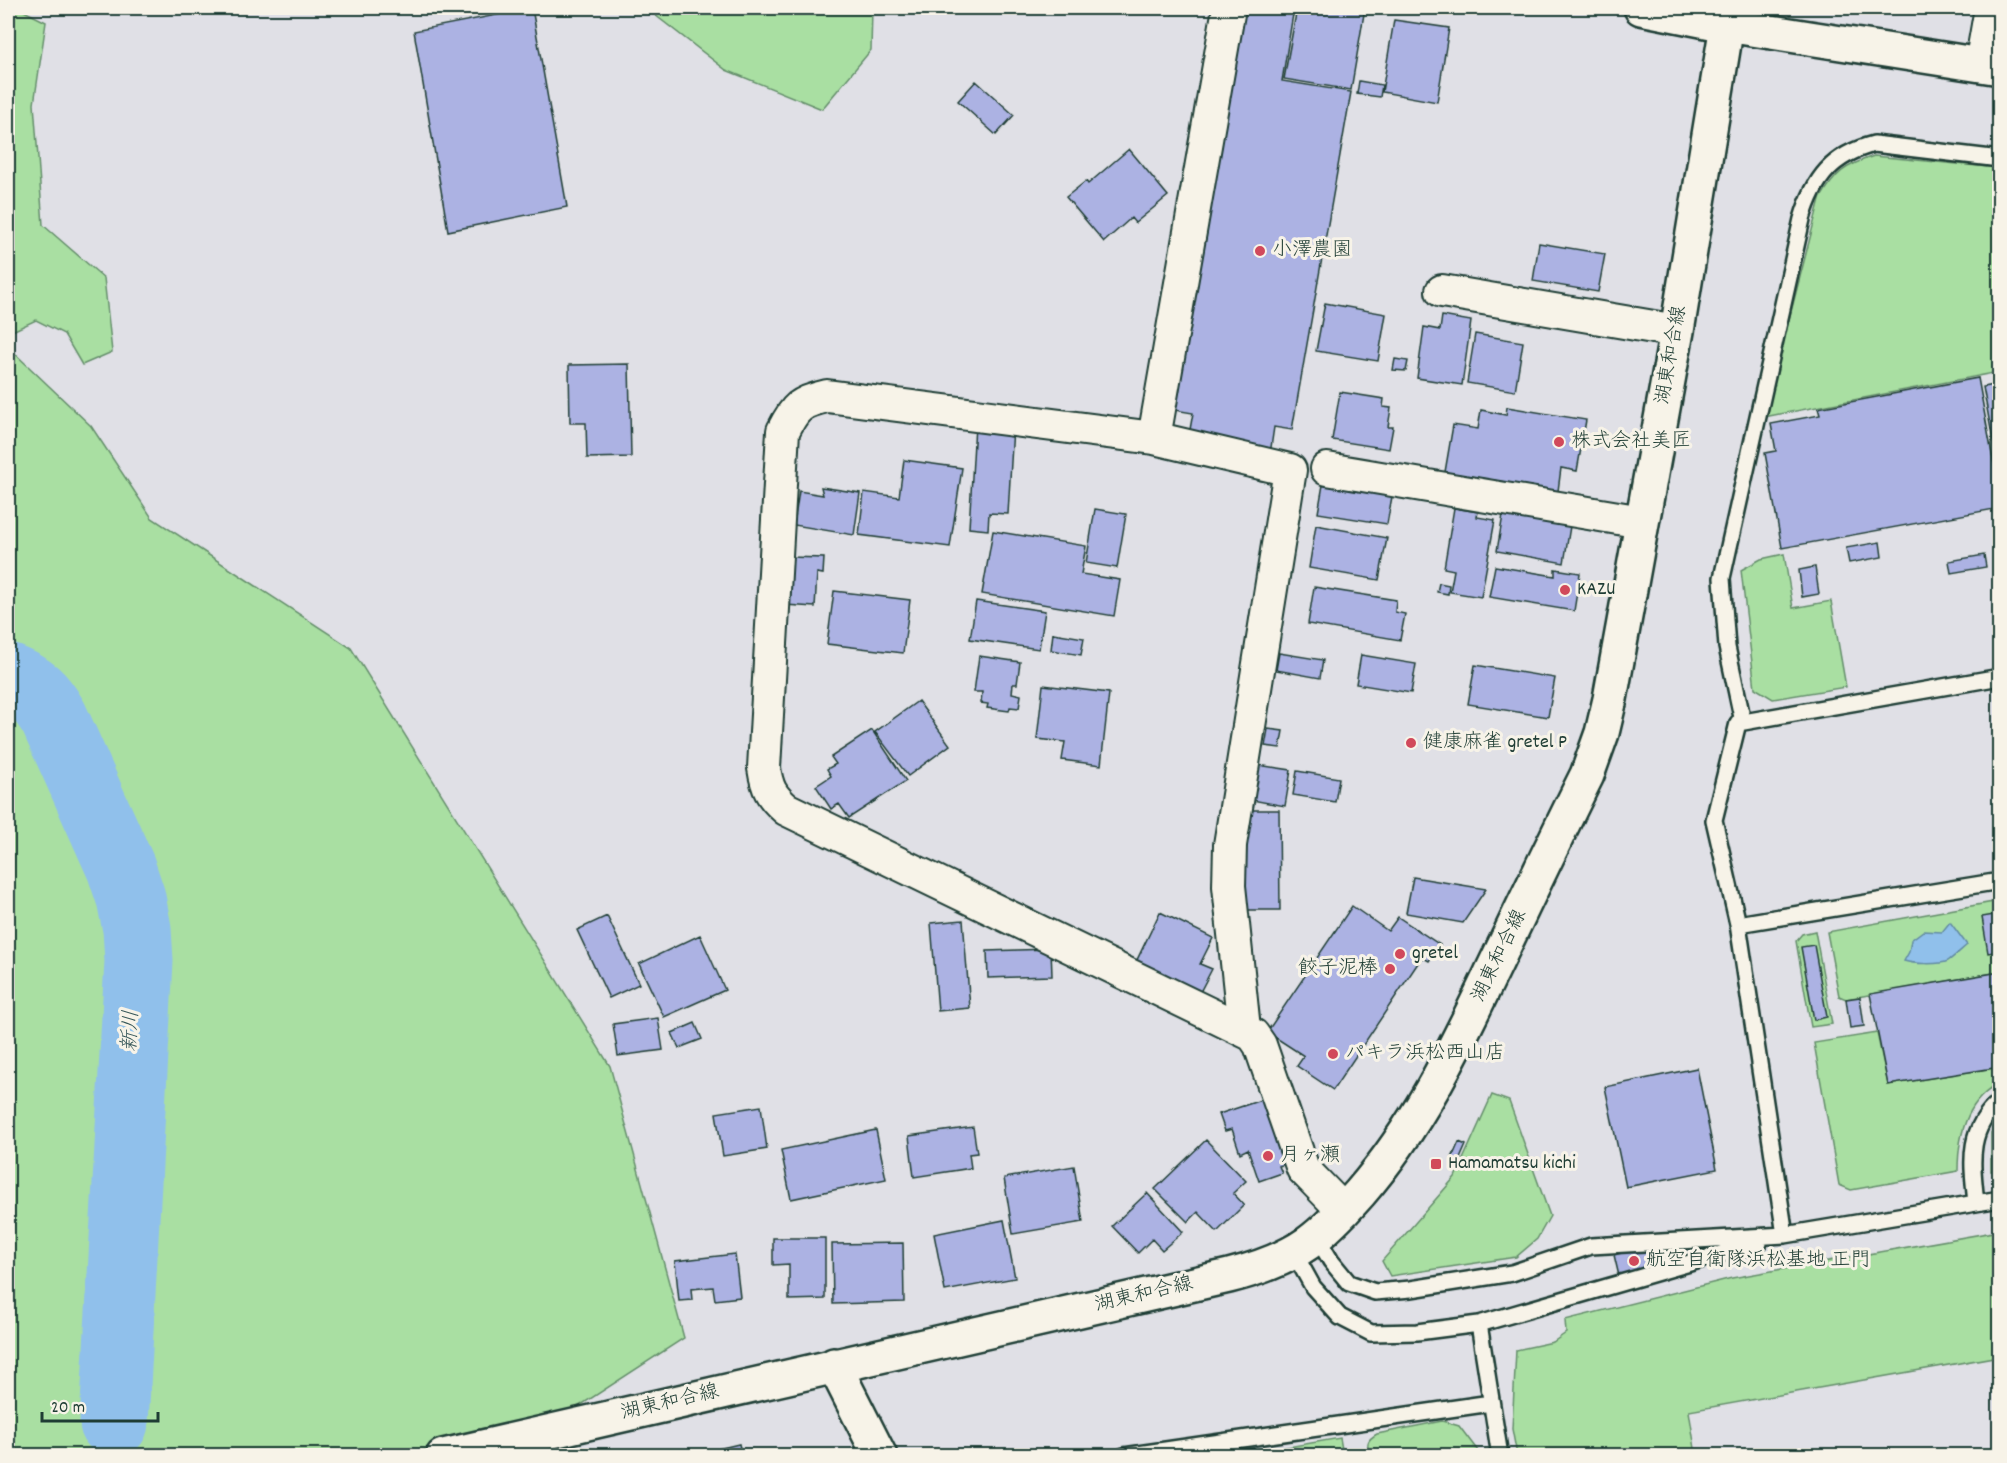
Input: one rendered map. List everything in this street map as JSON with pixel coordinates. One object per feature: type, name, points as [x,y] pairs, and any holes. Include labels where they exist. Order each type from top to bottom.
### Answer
[{"type":"main road","points":[[1641,8],[1726,25],[1990,66]]},
{"type":"main road","name":"湖東和合線","points":[[443,1455],[1256,1269],[1305,1244],[1344,1211],[1392,1153],[1422,1109],[1448,1063],[1590,767],[1602,733],[1677,331],[1726,25]]},
{"type":"main road","points":[[834,1365],[880,1455]]},
{"type":"street","points":[[1154,438],[1229,8]]},
{"type":"street","points":[[1990,66],[1991,8]]},
{"type":"street","points":[[1442,291],[1677,331]]},
{"type":"street","points":[[1244,1029],[1229,886],[1230,845],[1290,470],[1154,438],[827,396],[807,400],[791,414],[783,431],[764,768],[766,784],[774,799],[786,809],[1253,1035],[1260,1045],[1303,1170],[1344,1211]]},
{"type":"street","points":[[1327,469],[1642,522]]},
{"type":"lane","points":[[1743,722],[1727,647],[1722,578],[1802,219],[1809,197],[1819,179],[1839,158],[1854,149],[1874,144],[2000,159]]},
{"type":"lane","points":[[1785,1235],[1738,924],[1714,820],[1738,723],[2000,677]]},
{"type":"lane","points":[[1738,924],[2000,881]]},
{"type":"lane","points":[[1976,1203],[1973,1168],[1975,1135],[1986,1113],[2000,1101]]},
{"type":"lane","points":[[1305,1244],[1331,1261],[1349,1283],[1375,1292],[1411,1289],[1512,1273],[1591,1246],[1785,1235],[2000,1199]]},
{"type":"lane","points":[[1305,1244],[1313,1287],[1340,1317],[1371,1333],[1417,1332],[1479,1324],[1785,1235]]},
{"type":"lane","points":[[1479,1324],[1500,1455]]},
{"type":"lane","points":[[1124,1455],[1491,1403]]},
{"type":"green space","points":[[8,8],[18,8],[46,22],[34,104],[43,225],[104,278],[112,352],[82,365],[64,334],[36,320],[8,333]]},
{"type":"green space","points":[[646,8],[872,8],[871,50],[822,109],[726,70]]},
{"type":"green space","points":[[1874,156],[1999,168],[1999,372],[1764,417],[1820,199],[1831,182],[1842,171]]},
{"type":"green space","points":[[8,347],[91,426],[152,518],[351,648],[610,1066],[684,1338],[504,1455],[8,1455]]},
{"type":"green space","points":[[1784,554],[1793,608],[1831,601],[1846,687],[1773,699],[1755,688],[1741,570],[1761,559]]},
{"type":"green space","points":[[1999,901],[1999,972],[1846,999],[1839,996],[1827,932]]},
{"type":"green space","points":[[1815,931],[1832,1024],[1811,1027],[1796,941],[1802,934]]},
{"type":"green space","points":[[1877,1033],[1888,1085],[1999,1067],[1999,1084],[1979,1100],[1966,1121],[1960,1145],[1958,1171],[1851,1190],[1839,1185],[1814,1043]]},
{"type":"green space","points":[[1492,1095],[1509,1101],[1550,1216],[1537,1239],[1516,1257],[1390,1276],[1382,1261],[1455,1177]]},
{"type":"green space","points":[[1999,1117],[1999,1169],[1991,1171],[1991,1133]]},
{"type":"green space","points":[[1999,1231],[1999,1356],[1689,1411],[1696,1455],[1517,1455],[1512,1429],[1516,1350],[1553,1342],[1566,1333],[1565,1320],[1732,1278]]},
{"type":"green space","points":[[1442,1421],[1459,1426],[1481,1455],[1369,1455],[1368,1443],[1377,1434]]},
{"type":"green space","points":[[1340,1438],[1343,1455],[1266,1455],[1282,1448]]},
{"type":"water","points":[[1950,922],[1967,945],[1948,961],[1920,963],[1904,961],[1909,952],[1911,940],[1923,931],[1942,932]]},
{"type":"building","points":[[532,8],[567,207],[448,231],[414,31]]},
{"type":"building","name":"小澤農園","points":[[1238,8],[1294,8],[1282,81],[1351,92],[1292,430],[1274,427],[1270,454],[1189,435],[1193,413],[1169,409]]},
{"type":"building","points":[[1297,8],[1365,8],[1351,90],[1284,79]]},
{"type":"building","points":[[1394,20],[1449,28],[1437,102],[1382,92]]},
{"type":"building","points":[[976,81],[1014,115],[996,135],[958,101]]},
{"type":"building","points":[[1359,81],[1382,85],[1380,97],[1357,94]]},
{"type":"building","points":[[1129,149],[1168,196],[1135,223],[1131,218],[1104,242],[1066,197],[1086,181],[1088,184]]},
{"type":"building","points":[[1539,243],[1605,254],[1598,292],[1533,281]]},
{"type":"building","points":[[1325,303],[1386,314],[1378,361],[1316,351]]},
{"type":"building","points":[[1442,316],[1471,321],[1462,385],[1417,378],[1424,327],[1440,330]]},
{"type":"building","points":[[1475,334],[1523,342],[1515,391],[1467,383]]},
{"type":"building","points":[[1395,359],[1408,361],[1406,371],[1393,370]]},
{"type":"building","points":[[629,364],[631,457],[587,458],[586,423],[570,423],[569,365]]},
{"type":"building","points":[[1978,378],[2000,508],[1782,548],[1765,453],[1776,451],[1771,424],[1820,415],[1818,408]]},
{"type":"building","points":[[2000,384],[2000,450],[1995,451],[1983,387]]},
{"type":"building","points":[[1340,392],[1384,399],[1383,407],[1391,408],[1388,427],[1393,427],[1389,449],[1332,440]]},
{"type":"building","points":[[1507,407],[1586,420],[1577,471],[1561,468],[1558,491],[1445,472],[1453,425],[1478,429],[1481,410],[1506,415]]},
{"type":"building","points":[[975,425],[1013,427],[1008,514],[989,513],[988,530],[969,528]]},
{"type":"building","points":[[904,460],[962,468],[950,547],[859,535],[864,492],[899,497]]},
{"type":"building","points":[[1324,479],[1393,491],[1387,524],[1318,513]]},
{"type":"building","points":[[821,487],[860,493],[854,535],[794,525],[799,491],[823,495]]},
{"type":"building","points":[[1454,508],[1478,512],[1477,517],[1495,520],[1481,597],[1450,592],[1454,570],[1444,568]]},
{"type":"building","points":[[1095,509],[1126,514],[1117,568],[1086,563]]},
{"type":"building","points":[[1504,509],[1571,520],[1564,563],[1497,551]]},
{"type":"building","points":[[1316,525],[1387,538],[1379,580],[1309,568]]},
{"type":"building","points":[[993,531],[1086,546],[1081,574],[1120,580],[1114,616],[982,594]]},
{"type":"building","points":[[1880,542],[1882,557],[1849,563],[1846,548]]},
{"type":"building","points":[[1984,555],[1986,567],[1951,573],[1949,561]]},
{"type":"building","points":[[788,557],[824,558],[823,574],[817,573],[815,607],[785,605]]},
{"type":"building","points":[[1495,566],[1555,576],[1555,569],[1580,573],[1574,611],[1489,597]]},
{"type":"building","points":[[1815,567],[1819,594],[1802,597],[1799,570]]},
{"type":"building","points":[[1439,583],[1449,585],[1448,594],[1437,592]]},
{"type":"building","points":[[1314,587],[1396,600],[1395,612],[1405,614],[1400,640],[1308,624]]},
{"type":"building","points":[[834,591],[910,600],[903,653],[827,644]]},
{"type":"building","points":[[976,601],[1045,611],[1039,649],[970,639]]},
{"type":"building","points":[[1053,633],[1084,638],[1081,655],[1051,650]]},
{"type":"building","points":[[1279,653],[1323,660],[1320,678],[1276,670]]},
{"type":"building","points":[[1361,655],[1416,664],[1411,693],[1356,684]]},
{"type":"building","points":[[979,656],[1020,662],[1017,684],[1013,684],[1012,693],[1021,695],[1019,708],[1010,707],[1009,711],[987,708],[988,704],[981,703],[982,692],[974,692]]},
{"type":"building","points":[[1475,665],[1555,678],[1548,717],[1468,704]]},
{"type":"building","points":[[1043,685],[1109,693],[1101,765],[1062,760],[1065,742],[1037,739]]},
{"type":"building","points":[[918,701],[950,745],[908,776],[875,732]]},
{"type":"building","points":[[1268,729],[1283,731],[1280,748],[1265,746]]},
{"type":"building","points":[[872,730],[906,781],[849,818],[839,804],[831,809],[816,786],[831,776],[827,769],[836,764],[831,757]]},
{"type":"building","points":[[1258,765],[1291,770],[1285,806],[1252,800]]},
{"type":"building","points":[[1297,771],[1339,778],[1335,802],[1293,795]]},
{"type":"building","points":[[1244,810],[1279,810],[1280,910],[1245,910]]},
{"type":"building","points":[[1413,877],[1486,889],[1463,923],[1406,913]]},
{"type":"building","points":[[1352,906],[1388,931],[1398,917],[1440,945],[1429,961],[1422,957],[1333,1090],[1297,1066],[1304,1056],[1267,1032]]},
{"type":"building","points":[[1160,912],[1213,938],[1200,964],[1212,969],[1200,992],[1136,962]]},
{"type":"building","points":[[2000,914],[2000,951],[1988,953],[1982,917]]},
{"type":"building","points":[[607,916],[639,984],[609,998],[577,930]]},
{"type":"building","points":[[963,920],[970,1008],[938,1011],[931,923]]},
{"type":"building","points":[[700,935],[725,990],[664,1017],[639,964]]},
{"type":"building","points":[[1814,945],[1827,1017],[1814,1020],[1801,947]]},
{"type":"building","points":[[1051,949],[1052,976],[988,978],[987,951]]},
{"type":"building","points":[[2000,972],[2000,1067],[1888,1085],[1870,994]]},
{"type":"building","points":[[1860,997],[1864,1026],[1850,1028],[1846,999]]},
{"type":"building","points":[[658,1018],[663,1050],[618,1056],[613,1024]]},
{"type":"building","points":[[695,1023],[702,1039],[679,1048],[672,1033]]},
{"type":"building","points":[[1697,1068],[1717,1169],[1626,1187],[1605,1087]]},
{"type":"building","points":[[1267,1098],[1289,1163],[1279,1166],[1282,1173],[1259,1181],[1248,1149],[1240,1153],[1232,1129],[1225,1131],[1219,1114]]},
{"type":"building","points":[[761,1106],[767,1149],[723,1156],[716,1113]]},
{"type":"building","points":[[973,1127],[977,1153],[969,1154],[971,1168],[914,1177],[909,1136]]},
{"type":"building","points":[[876,1130],[886,1179],[791,1199],[781,1150]]},
{"type":"building","points":[[1206,1140],[1246,1181],[1233,1193],[1244,1205],[1217,1232],[1198,1212],[1188,1222],[1155,1189]]},
{"type":"building","points":[[1459,1142],[1466,1145],[1459,1161],[1452,1158]]},
{"type":"building","points":[[1074,1166],[1083,1222],[1013,1234],[1004,1178]]},
{"type":"building","points":[[1147,1193],[1183,1232],[1162,1250],[1152,1239],[1138,1253],[1112,1226]]},
{"type":"building","points":[[1004,1220],[1015,1278],[945,1291],[934,1234]]},
{"type":"building","points":[[773,1238],[825,1238],[825,1299],[789,1300],[789,1264],[773,1265]]},
{"type":"building","points":[[903,1243],[904,1302],[833,1304],[832,1244]]},
{"type":"building","name":"航空自衛隊浜松基地 正門","points":[[1649,1246],[1654,1268],[1619,1276],[1614,1255]]},
{"type":"building","points":[[735,1254],[740,1297],[715,1300],[713,1287],[691,1289],[692,1300],[679,1301],[675,1261]]},
{"type":"building","points":[[739,1444],[742,1456],[696,1456],[696,1454]]},
{"type":"waterway","name":"新川","points":[[8,678],[35,693],[54,718],[121,868],[131,898],[137,929],[139,961],[114,1423]]},
{"type":"place","name":"小澤農園","points":[[1260,251]]},
{"type":"place","name":"株式会社美匠","points":[[1559,442]]},
{"type":"place","name":"KAZU","points":[[1565,590]]},
{"type":"place","name":"健康麻雀 gretel P","points":[[1411,743]]},
{"type":"place","name":"gretel","points":[[1400,954]]},
{"type":"place","name":"餃子泥棒","points":[[1390,969]]},
{"type":"place","name":"パキラ浜松西山店","points":[[1333,1054]]},
{"type":"place","name":"月ヶ瀬","points":[[1268,1156]]},
{"type":"place","name":"Hamamatsu kichi","points":[[1436,1164]]},
{"type":"place","name":"航空自衛隊浜松基地 正門","points":[[1634,1261]]}]
